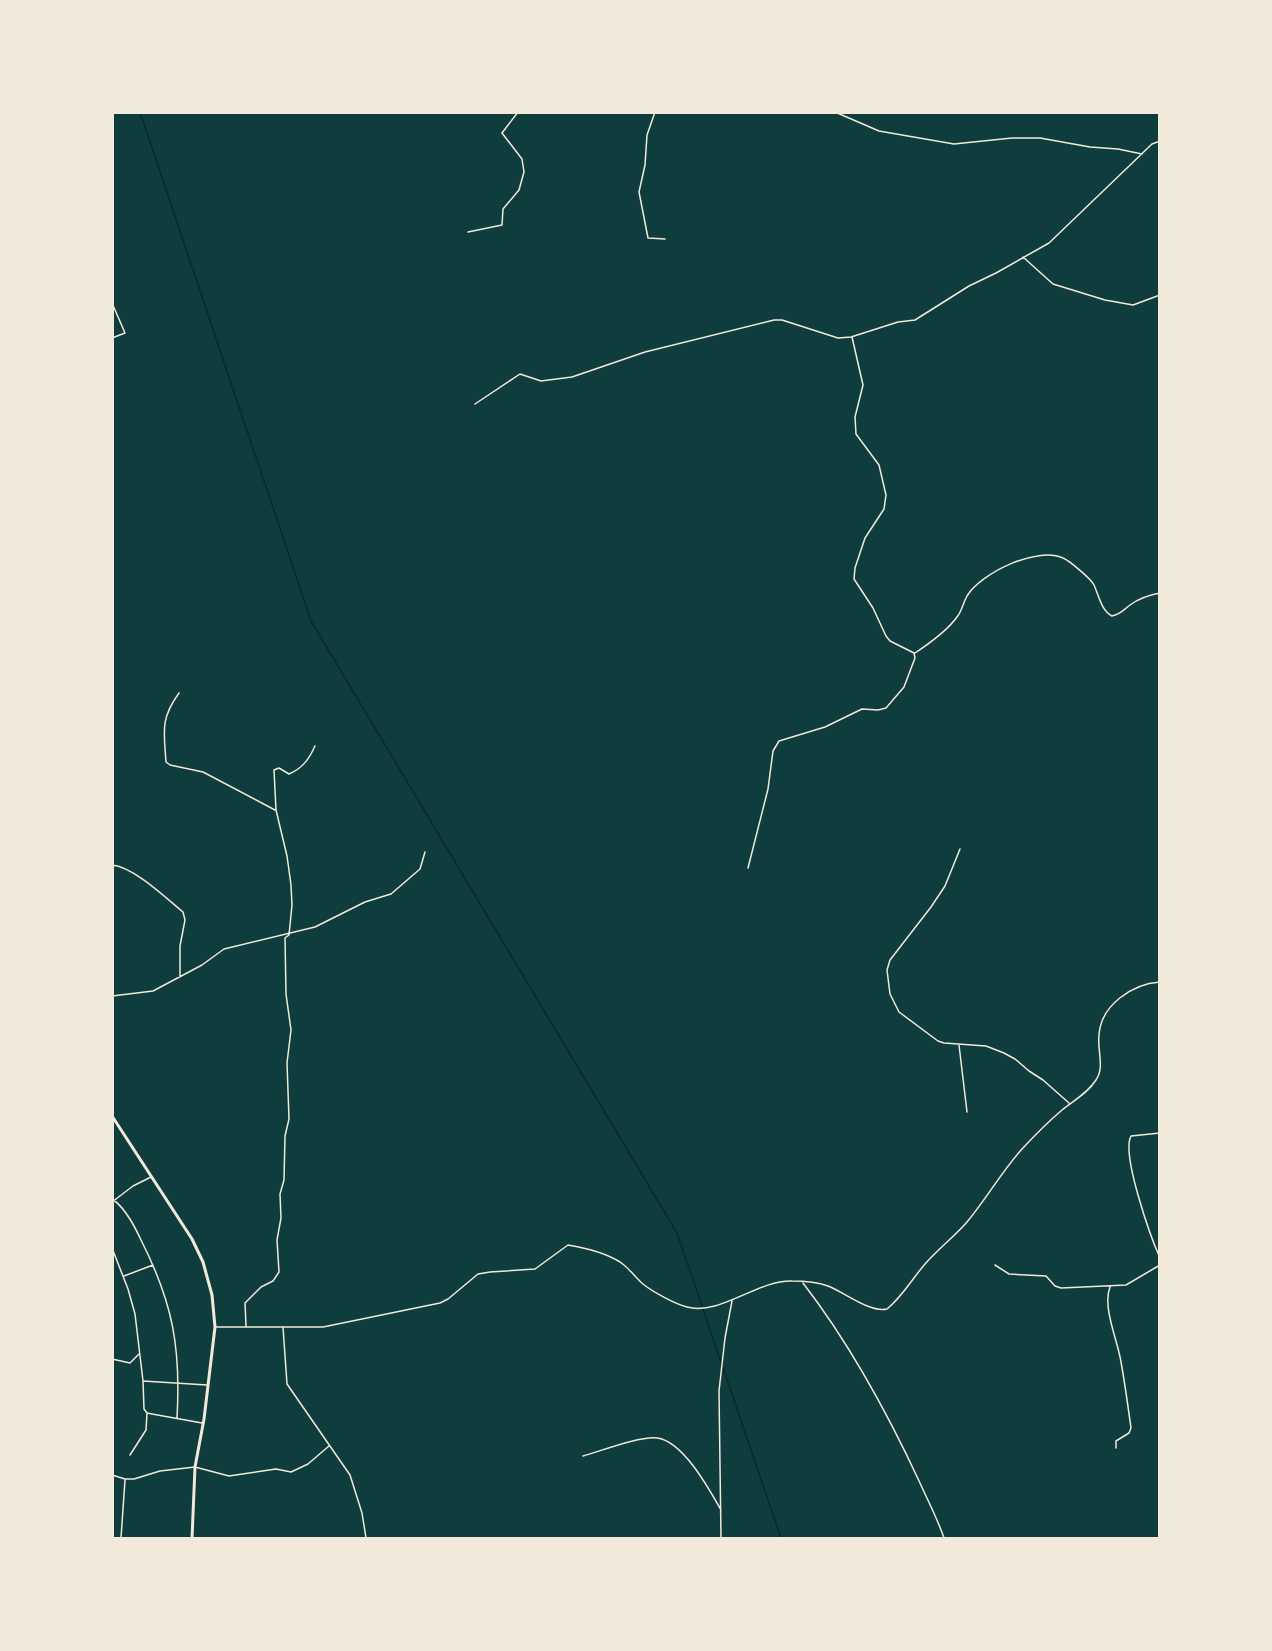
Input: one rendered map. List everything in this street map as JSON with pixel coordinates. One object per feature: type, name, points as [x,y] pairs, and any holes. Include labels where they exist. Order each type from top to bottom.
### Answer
[{"type":"highway","points":[[112,1116],[198,1251],[210,1283],[215,1328],[195,1467],[192,1539]]},
{"type":"street","points":[[468,232],[502,225],[503,209],[522,185],[524,172],[522,159],[502,133],[518,112]]},
{"type":"street","points":[[655,112],[647,135],[645,165],[639,192],[648,238],[665,239]]},
{"type":"street","points":[[835,112],[879,131],[954,144],[1012,138],[1040,138],[1090,147],[1118,148],[1142,154]]},
{"type":"street","points":[[475,404],[520,374],[541,381],[572,377],[645,352],[774,320],[790,322],[838,338],[898,322],[915,320],[969,286],[1049,243],[1104,188],[1152,144],[1160,141]]},
{"type":"street","points":[[1023,257],[1053,284],[1105,300],[1133,305],[1160,295]]},
{"type":"street","points":[[112,303],[125,333],[112,338]]},
{"type":"street","points":[[852,336],[863,385],[855,417],[856,434],[879,465],[886,495],[884,509],[865,538],[855,568],[854,579],[873,608],[890,641],[914,653]]},
{"type":"street","points":[[914,653],[957,618],[966,597],[981,581],[1022,558],[1033,555],[1054,555],[1072,563],[1090,580],[1106,611],[1112,616],[1120,614],[1132,603],[1160,593]]},
{"type":"street","points":[[748,868],[768,789],[773,751],[779,741],[825,727],[862,709],[886,708],[908,679],[915,658],[914,653]]},
{"type":"street","points":[[179,693],[163,726],[166,762],[170,765],[203,772],[276,810]]},
{"type":"street","points":[[246,1327],[245,1303],[261,1287],[273,1281],[279,1272],[277,1240],[281,1218],[280,1194],[284,1180],[285,1136],[289,1119],[287,1063],[291,1030],[286,994],[285,938],[289,934],[291,885],[276,810],[274,770],[279,768],[290,774],[297,771],[310,758],[315,746]]},
{"type":"street","points":[[960,849],[945,886],[931,908],[890,960],[886,974],[890,994],[899,1012],[938,1041],[990,1047],[1012,1057],[1070,1104]]},
{"type":"street","points":[[112,996],[153,992],[180,978],[224,949],[315,927],[366,902],[395,892],[420,869],[425,852]]},
{"type":"street","points":[[112,865],[123,866],[135,872],[183,912],[185,920],[180,946],[180,978]]},
{"type":"street","points":[[215,1328],[323,1327],[440,1303],[478,1274],[535,1269],[566,1245],[608,1255],[625,1266],[646,1286],[683,1306],[701,1309],[732,1300],[777,1282],[791,1281],[827,1286],[878,1310],[886,1309],[967,1221],[1007,1166],[1049,1121],[1092,1085],[1099,1074],[1099,1034],[1108,1011],[1132,990],[1146,984],[1160,982]]},
{"type":"street","points":[[959,1044],[967,1112]]},
{"type":"street","points":[[1160,1133],[1131,1136],[1128,1146],[1134,1179],[1151,1240],[1160,1258]]},
{"type":"street","points":[[152,1176],[113,1200],[138,1234],[154,1265],[166,1296],[177,1348],[177,1418]]},
{"type":"street","points":[[112,1248],[133,1305],[143,1381],[143,1403],[147,1413],[146,1430],[130,1455]]},
{"type":"street","points":[[123,1276],[154,1265]]},
{"type":"street","points":[[995,1265],[1009,1274],[1046,1276],[1057,1288],[1110,1287],[1129,1284],[1160,1265]]},
{"type":"street","points":[[803,1283],[828,1317],[904,1449],[944,1539]]},
{"type":"street","points":[[1110,1287],[1108,1294],[1111,1328],[1121,1360],[1131,1428],[1129,1433],[1116,1441],[1116,1448]]},
{"type":"street","points":[[721,1539],[719,1391],[732,1300]]},
{"type":"street","points":[[283,1326],[287,1384],[352,1481],[362,1513],[366,1539]]},
{"type":"street","points":[[112,1359],[130,1363],[140,1353]]},
{"type":"street","points":[[143,1381],[208,1385]]},
{"type":"street","points":[[147,1413],[203,1423]]},
{"type":"street","points":[[583,1456],[649,1438],[661,1439],[674,1446],[698,1470],[722,1510]]},
{"type":"street","points":[[112,1475],[134,1479],[160,1471],[195,1467],[229,1476],[276,1469],[291,1472],[308,1464],[329,1446]]},
{"type":"street","points":[[122,1539],[125,1479]]},
{"type":"waterway","points":[[140,112],[311,621],[677,1233],[781,1538]]}]
